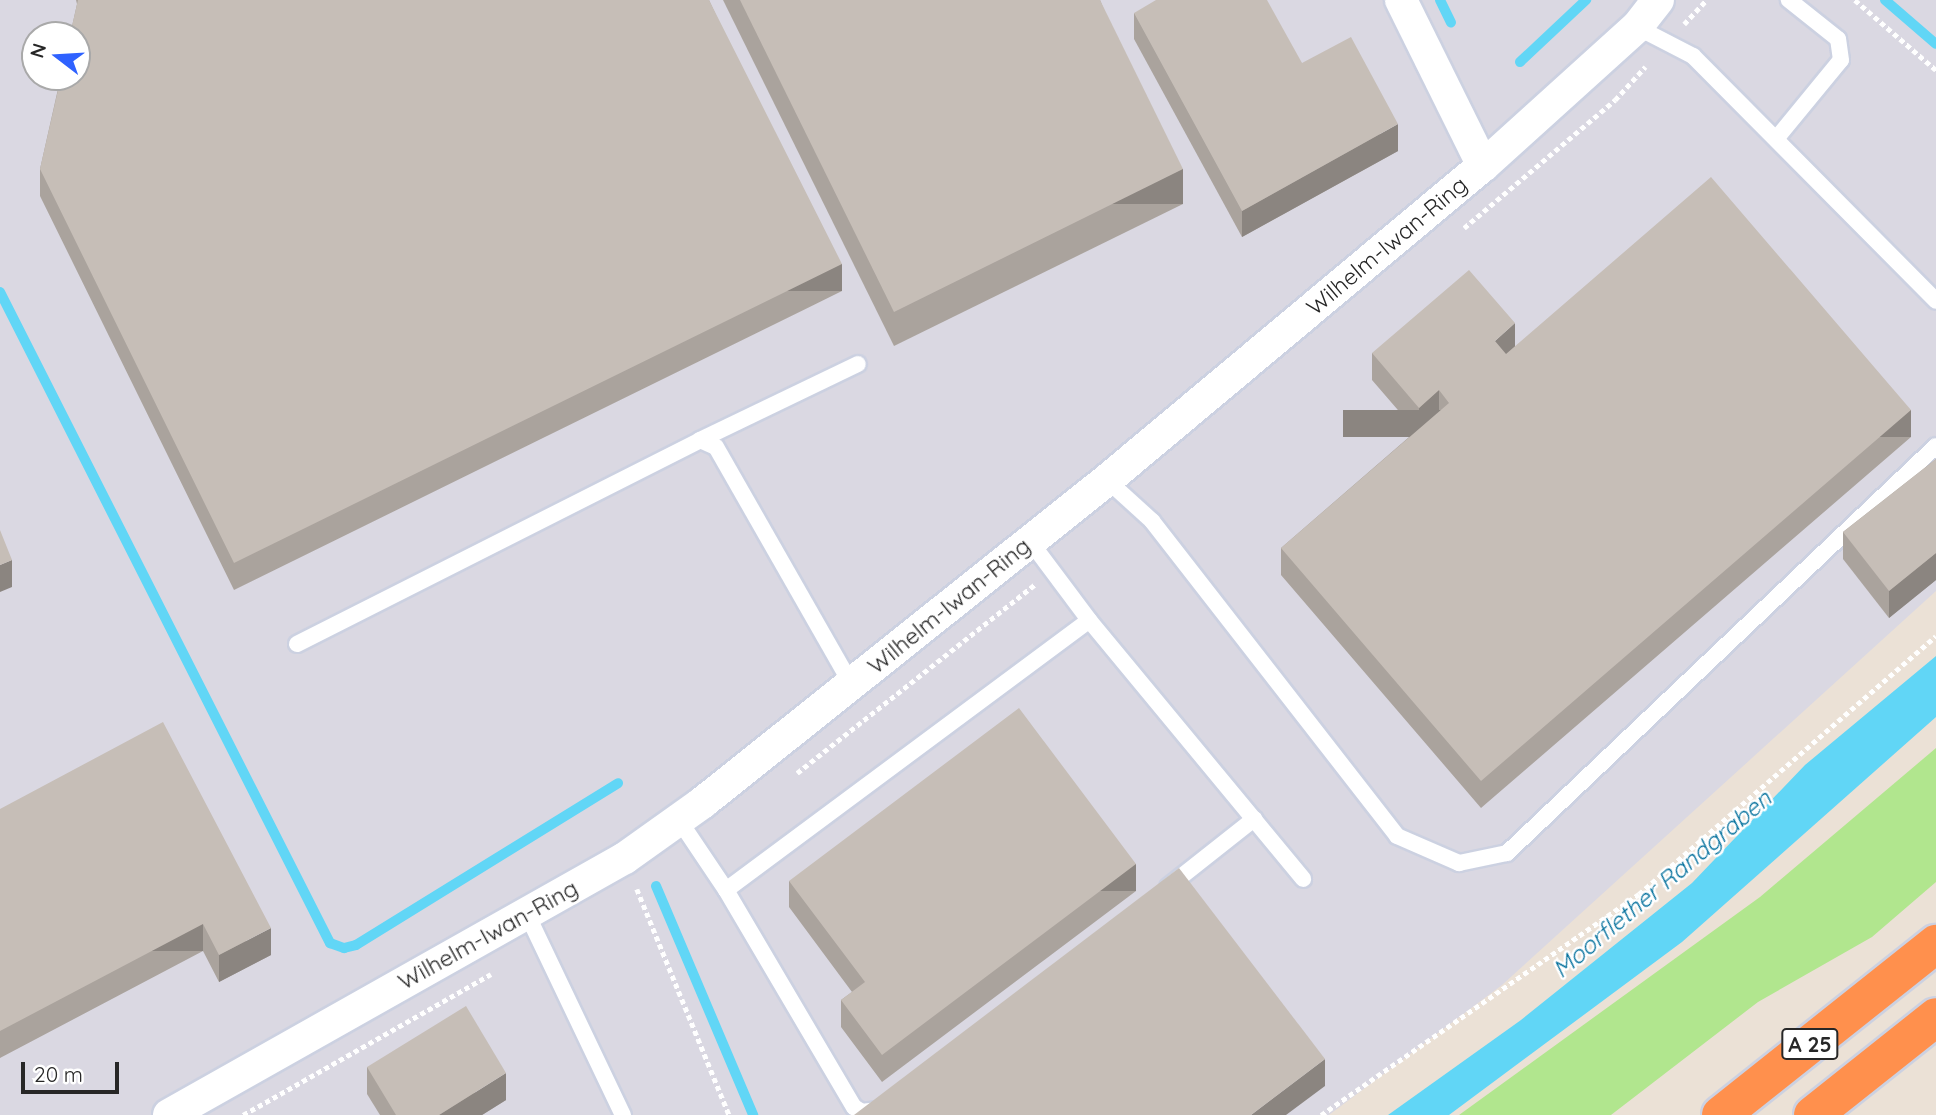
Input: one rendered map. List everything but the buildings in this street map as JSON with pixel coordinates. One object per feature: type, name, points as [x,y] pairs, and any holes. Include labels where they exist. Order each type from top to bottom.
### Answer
[{"type":"highway","name":"A 25","points":[[1721,1115],[1936,944]]},
{"type":"highway","name":"A 25","points":[[1814,1115],[1936,1017]]},
{"type":"street","points":[[1401,0],[1483,166]]},
{"type":"street","name":"Wilhelm-Iwan-Ring","points":[[169,1115],[625,858],[679,820],[1107,480],[1483,166],[1637,27],[1658,0]]},
{"type":"lane","points":[[1776,139],[1841,60],[1838,39],[1788,0]]},
{"type":"lane","points":[[1637,27],[1693,56],[1936,301]]},
{"type":"lane","points":[[297,644],[700,440],[858,365]]},
{"type":"lane","points":[[700,440],[716,447],[851,684]]},
{"type":"lane","points":[[1107,480],[1152,521],[1397,836],[1459,863],[1507,853],[1936,446]]},
{"type":"lane","points":[[1030,541],[1089,620],[1303,878]]},
{"type":"lane","points":[[726,890],[1089,620]]},
{"type":"lane","points":[[679,820],[726,890],[854,1107],[862,1112],[879,1110],[889,1102]]},
{"type":"lane","points":[[1154,897],[1254,820]]},
{"type":"lane","points":[[527,914],[623,1115]]},
{"type":"path","points":[[1855,0],[1936,70]]},
{"type":"path","points":[[1321,1115],[1639,894],[1936,636]]},
{"type":"path","points":[[625,858],[729,1115]]},
{"type":"shaded area","points":[[0,0],[1936,0],[1936,591],[1502,985],[1329,1115],[0,1115]]},
{"type":"green space","points":[[1936,748],[1936,882],[1872,937],[1758,1002],[1611,1115],[1459,1115],[1760,897]]},
{"type":"water","points":[[1936,656],[1936,717],[1682,942],[1449,1115],[1388,1115],[1521,1020],[1692,883],[1805,765]]},
{"type":"waterway","points":[[1440,0],[1451,23]]},
{"type":"waterway","points":[[1520,62],[1586,0]]},
{"type":"waterway","points":[[1885,0],[1936,44]]},
{"type":"waterway","points":[[0,292],[330,943],[344,948],[356,945],[618,783]]},
{"type":"waterway","points":[[656,886],[753,1115]]},
{"type":"water label","name":"Moorflether Randgraben","points":[[1662,884]]}]
